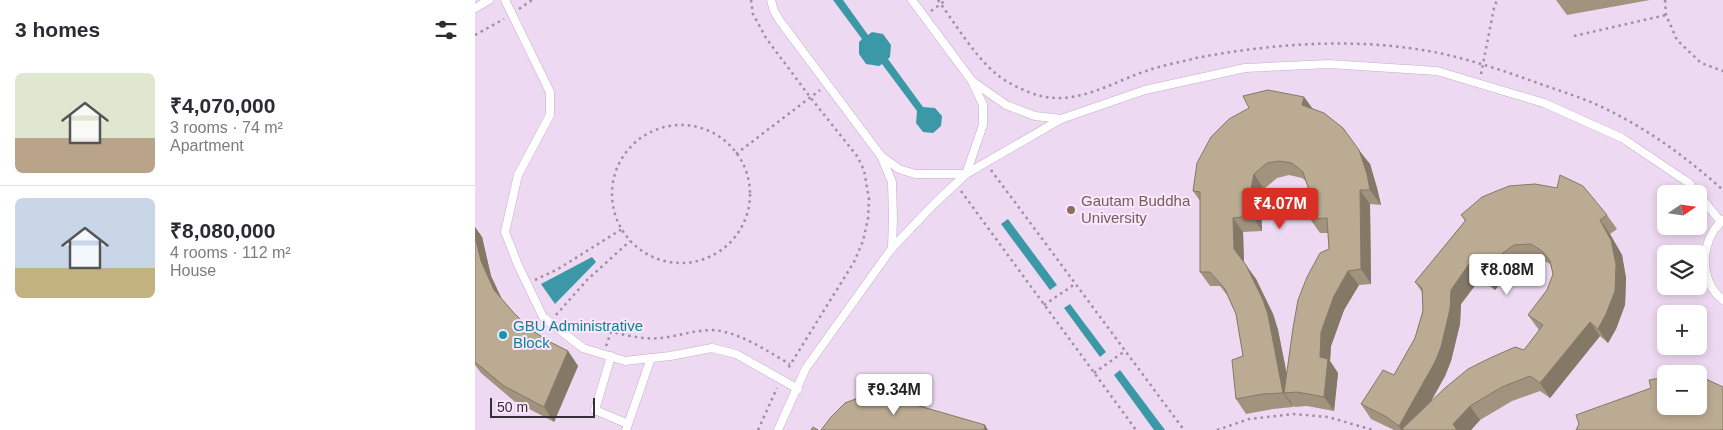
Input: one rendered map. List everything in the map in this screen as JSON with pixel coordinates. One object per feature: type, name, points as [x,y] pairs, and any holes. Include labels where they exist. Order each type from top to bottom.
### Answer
[{"type":"lane","points":[[475,8],[489,0]]},
{"type":"lane","points":[[505,0],[550,92],[549,115],[517,175],[505,232],[543,317],[583,348],[625,361],[712,348],[737,354],[798,389]]},
{"type":"lane","points":[[771,0],[774,11],[780,21],[881,156],[892,182],[892,248]]},
{"type":"lane","points":[[912,0],[972,81],[983,105],[983,125],[966,174]]},
{"type":"lane","points":[[779,430],[806,368],[892,248],[966,174],[1061,119],[1145,90],[1245,68],[1329,64],[1437,71],[1544,104],[1622,138],[1691,185]]},
{"type":"lane","points":[[972,81],[1006,105],[1035,116],[1061,119]]},
{"type":"lane","points":[[881,156],[899,169],[915,174],[966,174]]},
{"type":"lane","points":[[1707,204],[1722,221],[1711,234],[1704,258],[1708,281],[1723,300]]},
{"type":"lane","points":[[611,356],[595,410],[627,427],[651,358]]},
{"type":"path","points":[[751,0],[753,14],[766,38],[857,156],[864,170],[869,198],[869,219],[863,241],[854,262],[781,379],[758,430]]},
{"type":"path","points":[[938,0],[994,72],[1013,84],[1039,96],[1059,99],[1081,96],[1150,69],[1196,58],[1280,46],[1326,44],[1389,46],[1439,53],[1483,65],[1593,103],[1670,146],[1723,190]]},
{"type":"path","points":[[924,16],[946,0]]},
{"type":"path","points":[[1479,84],[1493,8],[1497,0]]},
{"type":"path","points":[[1665,0],[1666,15],[1677,40],[1701,63],[1723,71]]},
{"type":"path","points":[[1574,36],[1666,15]]},
{"type":"path","points":[[736,154],[827,84]]},
{"type":"path","points":[[677,125],[704,128],[727,142],[743,164],[750,188],[747,217],[734,239],[712,257],[685,264],[659,260],[633,245],[622,229],[619,225],[612,198],[615,172],[628,149],[651,132],[677,125]]},
{"type":"path","points":[[985,163],[1184,430]]},
{"type":"path","points":[[956,184],[1136,430]]},
{"type":"path","points":[[527,284],[558,269],[622,229]]},
{"type":"path","points":[[550,322],[587,280],[631,241]]},
{"type":"path","points":[[1044,305],[1075,284]]},
{"type":"path","points":[[1094,373],[1125,352]]},
{"type":"path","points":[[1217,430],[1249,419],[1293,414],[1328,417],[1373,430]]},
{"type":"water","points":[[833,0],[843,0],[868,35],[872,32],[883,34],[891,45],[890,57],[888,59],[923,107],[935,108],[942,116],[941,126],[933,133],[923,132],[916,123],[917,111],[882,64],[879,66],[866,64],[859,54],[859,42],[862,39]]},
{"type":"water","points":[[1008,219],[1057,285],[1050,290],[1001,224]]},
{"type":"water","points":[[592,257],[596,262],[555,304],[541,284]]},
{"type":"water","points":[[1070,304],[1106,352],[1100,357],[1064,308]]},
{"type":"water","points":[[1120,370],[1165,430],[1154,430],[1114,375]]},
{"type":"building","points":[[1268,90],[1304,97],[1302,105],[1324,113],[1343,128],[1359,150],[1370,190],[1360,190],[1361,269],[1348,271],[1334,296],[1321,332],[1320,357],[1328,359],[1324,397],[1297,392],[1284,393],[1298,300],[1307,277],[1320,253],[1329,249],[1327,218],[1310,219],[1308,187],[1303,172],[1292,163],[1279,161],[1267,163],[1254,174],[1251,188],[1252,216],[1233,218],[1234,249],[1246,265],[1263,300],[1268,315],[1283,393],[1263,394],[1236,399],[1232,360],[1243,356],[1236,314],[1225,289],[1210,272],[1200,272],[1200,192],[1193,191],[1197,163],[1211,137],[1229,119],[1249,108],[1243,96]]},
{"type":"building","points":[[1560,175],[1583,186],[1607,215],[1600,220],[1611,240],[1616,264],[1615,291],[1598,329],[1590,322],[1540,383],[1530,376],[1502,387],[1470,406],[1453,424],[1457,430],[1402,429],[1468,369],[1515,347],[1524,350],[1543,325],[1528,315],[1547,290],[1553,274],[1550,261],[1542,251],[1531,244],[1514,245],[1503,253],[1485,276],[1469,264],[1451,290],[1450,309],[1441,347],[1435,362],[1399,426],[1385,416],[1361,404],[1383,370],[1394,375],[1415,338],[1423,311],[1422,288],[1415,282],[1466,220],[1461,215],[1482,197],[1509,186],[1535,184],[1557,188]]},
{"type":"building","name":"GBU Administrative Block","points":[[475,237],[481,261],[494,290],[530,329],[568,351],[544,407],[504,386],[475,362]]},
{"type":"building","points":[[1657,379],[1657,415],[1707,415],[1707,379],[1723,387],[1723,430],[1576,430],[1579,424],[1576,415],[1651,388],[1649,380]]},
{"type":"building","points":[[896,392],[912,394],[909,403],[985,425],[984,430],[821,430],[845,403],[871,393]]},
{"type":"place","name":"Gautam Buddha University","points":[[1071,210]]},
{"type":"place","name":"GBU Administrative Block","points":[[503,335]]}]
